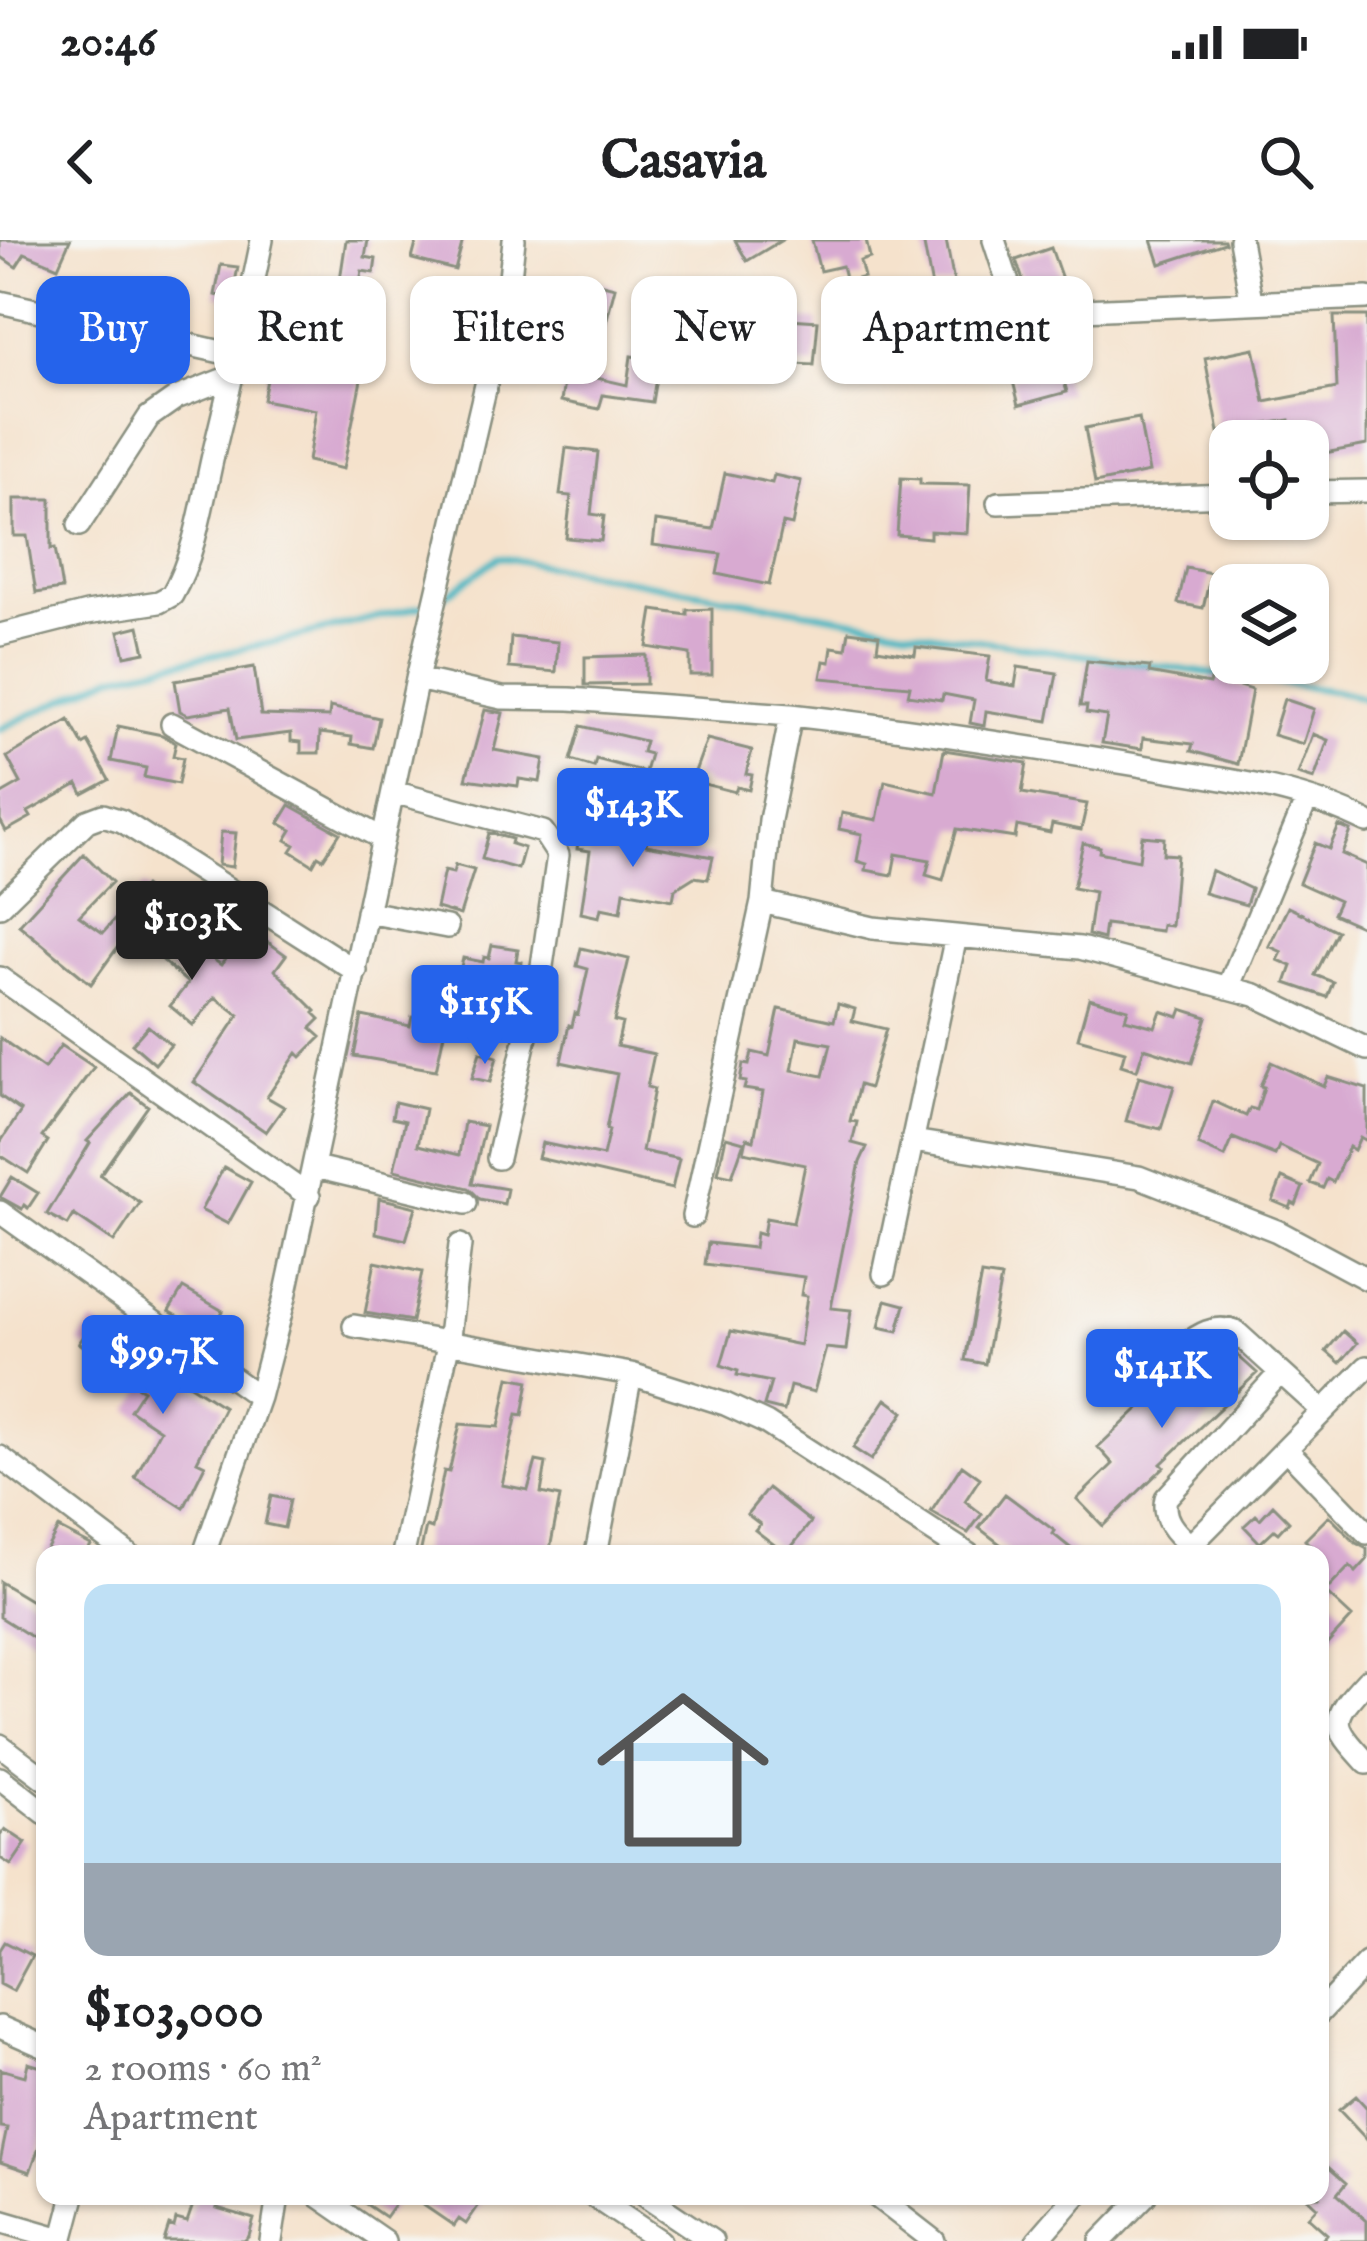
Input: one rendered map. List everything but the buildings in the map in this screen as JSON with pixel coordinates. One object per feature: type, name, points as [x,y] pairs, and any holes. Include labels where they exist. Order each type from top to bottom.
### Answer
[{"type":"street","points":[[254,276],[262,240]]},
{"type":"street","points":[[207,1545],[259,1396],[309,1196],[417,679],[508,287],[514,240]]},
{"type":"street","points":[[994,240],[1020,309],[1048,312],[1367,298]]},
{"type":"street","points":[[1240,240],[1251,300]]},
{"type":"street","points":[[0,302],[214,360]]},
{"type":"street","points":[[79,525],[149,417],[214,377]]},
{"type":"street","points":[[0,635],[172,596],[192,541],[231,384]]},
{"type":"street","points":[[1329,492],[1367,491]]},
{"type":"street","points":[[998,503],[1209,496]]},
{"type":"street","points":[[417,679],[502,698],[791,715],[939,731],[1255,784],[1339,808],[1367,822]]},
{"type":"street","points":[[693,1216],[762,902],[770,820],[791,715]]},
{"type":"street","points":[[172,724],[383,839]]},
{"type":"street","points":[[393,792],[543,832],[558,854],[542,966],[498,1157]]},
{"type":"street","points":[[1228,988],[1307,799]]},
{"type":"street","points":[[0,906],[87,821],[103,814],[122,821],[356,971]]},
{"type":"street","points":[[762,902],[873,928],[1080,948],[1255,994],[1367,1049]]},
{"type":"street","points":[[367,912],[447,927]]},
{"type":"street","points":[[884,1274],[956,936]]},
{"type":"street","points":[[0,978],[309,1196]]},
{"type":"street","points":[[913,1141],[1139,1177],[1277,1231],[1367,1279]]},
{"type":"street","points":[[315,1167],[466,1203]]},
{"type":"street","points":[[0,1212],[259,1396]]},
{"type":"street","points":[[405,1545],[448,1345],[460,1245]]},
{"type":"street","points":[[354,1326],[631,1374],[725,1404],[766,1423],[946,1545]]},
{"type":"street","points":[[1172,1354],[1211,1328],[1223,1327],[1236,1332],[1323,1411]]},
{"type":"street","points":[[1191,1545],[1367,1367]]},
{"type":"street","points":[[1183,1545],[1166,1518],[1166,1498],[1280,1373]]},
{"type":"street","points":[[603,1545],[631,1374]]},
{"type":"street","points":[[1288,1451],[1367,1533]]},
{"type":"street","points":[[0,1457],[116,1545]]},
{"type":"street","points":[[1367,1680],[1340,1708],[1336,1724],[1340,1735],[1367,1763]]},
{"type":"street","points":[[0,1745],[36,1772]]},
{"type":"street","points":[[0,1778],[36,1806]]},
{"type":"street","points":[[1329,2002],[1367,1962]]},
{"type":"street","points":[[0,2027],[36,2043]]},
{"type":"street","points":[[0,2221],[62,2240],[72,2205]]},
{"type":"street","points":[[271,2241],[277,2205]]},
{"type":"street","points":[[332,2205],[384,2241]]},
{"type":"street","points":[[606,2205],[660,2241]]},
{"type":"street","points":[[658,2205],[712,2241]]},
{"type":"street","points":[[890,2205],[934,2241]]},
{"type":"street","points":[[1036,2241],[1068,2205]]},
{"type":"street","points":[[1101,2241],[1135,2205]]},
{"type":"waterway","points":[[442,598],[499,557],[935,634],[1347,693],[1367,700]]},
{"type":"waterway","points":[[0,729],[113,676],[430,604]]}]
